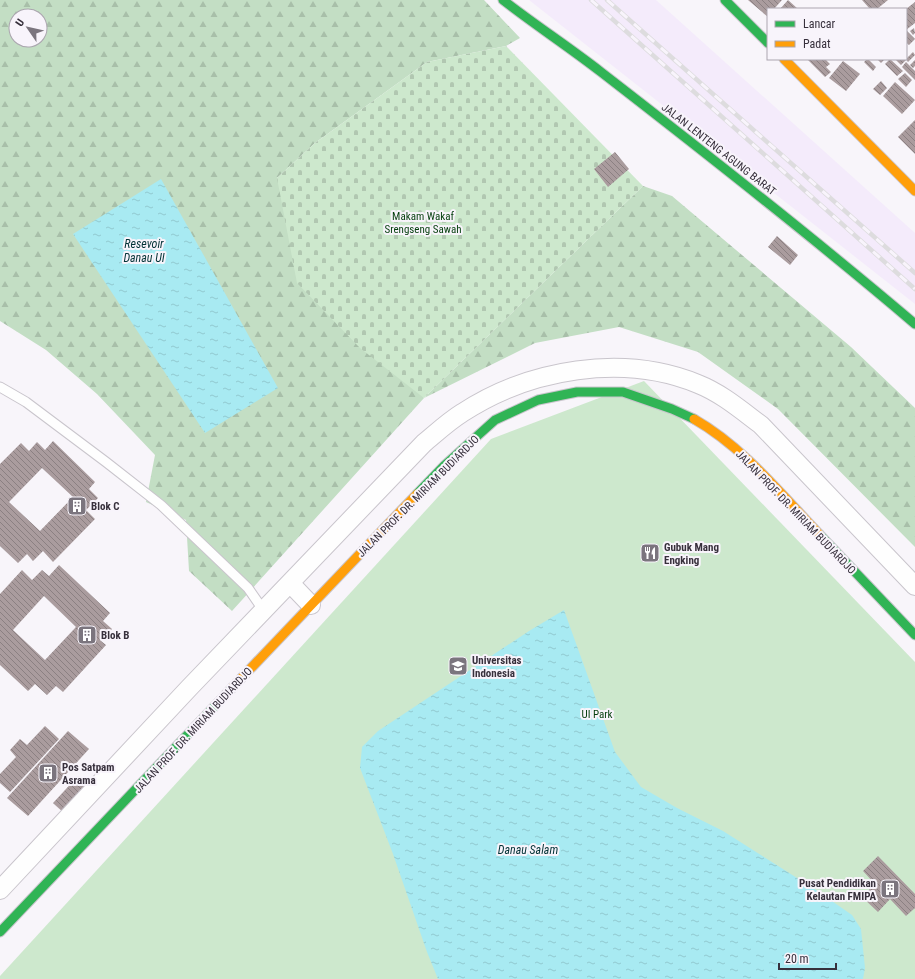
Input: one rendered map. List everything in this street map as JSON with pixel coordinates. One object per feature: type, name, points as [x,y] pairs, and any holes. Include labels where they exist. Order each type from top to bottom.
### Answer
[{"type":"street","name":"JALAN LENTENG AGUNG BARAT","points":[[503,0],[592,65],[715,160],[860,276],[915,324]]},
{"type":"street","points":[[726,0],[767,42]]},
{"type":"street","points":[[785,60],[915,191]]},
{"type":"street","points":[[0,890],[189,688],[424,443],[462,412],[500,392],[535,379],[570,371],[619,367],[664,373],[698,384],[736,407],[761,425],[915,586]]},
{"type":"street","name":"JALAN PROF. DR. MIRIAM BUDIARDJO","points":[[0,932],[445,465],[495,420],[538,400],[577,392],[623,392],[672,409],[706,426],[737,450],[764,476],[915,635]]},
{"type":"street","points":[[290,583],[312,605]]},
{"type":"lane","points":[[0,387],[32,407],[161,505],[248,588],[264,611]]},
{"type":"shaded area","points":[[529,0],[656,0],[915,233],[915,304]]},
{"type":"green space","points":[[0,0],[484,0],[520,38],[506,46],[427,62],[315,143],[277,178],[424,398],[232,611],[189,571],[186,520],[146,502],[155,455],[97,394],[46,350],[0,321]]},
{"type":"green space","name":"Makam Wakaf Srengseng Sawah","points":[[506,46],[643,186],[424,398],[360,348],[297,283],[277,178],[315,143],[427,62]]},
{"type":"green space","points":[[643,186],[672,196],[851,347],[915,408],[915,547],[778,409],[698,352],[619,327],[535,343],[424,398]]},
{"type":"green space","name":"UI Park","points":[[644,381],[915,662],[915,979],[0,979],[0,976],[491,439]]},
{"type":"water","name":"Resevoir Danau UI","points":[[161,179],[278,388],[205,433],[73,234]]},
{"type":"water","name":"Danau Salam","points":[[564,610],[615,752],[641,787],[677,808],[723,831],[816,890],[852,915],[861,929],[865,968],[863,979],[438,979],[360,768],[362,747],[378,731],[529,631]]},
{"type":"building","points":[[748,0],[782,0],[775,8],[767,8],[767,16]]},
{"type":"building","points":[[788,0],[797,8],[781,8]]},
{"type":"building","points":[[862,0],[888,0],[878,8],[869,8]]},
{"type":"building","points":[[915,2],[915,23],[907,29],[907,8]]},
{"type":"building","points":[[914,28],[915,33],[913,35],[910,31]]},
{"type":"building","points":[[907,31],[915,39],[909,45],[907,43]]},
{"type":"building","points":[[913,52],[915,55],[908,62],[907,58]]},
{"type":"building","points":[[808,60],[826,60],[830,64],[826,67],[831,72],[825,77]]},
{"type":"building","points":[[869,60],[876,67],[873,71],[864,62]]},
{"type":"building","points":[[891,60],[903,71],[897,76],[885,64]]},
{"type":"building","points":[[896,60],[906,60],[901,65]]},
{"type":"building","points":[[915,60],[915,66],[913,68],[910,65]]},
{"type":"building","points":[[843,61],[860,74],[846,91],[829,78]]},
{"type":"building","points":[[906,62],[915,71],[915,80],[902,67]]},
{"type":"building","points":[[905,73],[912,80],[906,87],[898,79]]},
{"type":"building","points":[[881,81],[887,88],[880,95],[873,89]]},
{"type":"building","points":[[895,82],[915,100],[902,114],[883,96]]},
{"type":"building","points":[[915,120],[915,154],[898,137]]},
{"type":"building","points":[[615,152],[629,169],[608,187],[594,169]]},
{"type":"building","points":[[777,236],[798,255],[790,265],[768,247]]},
{"type":"building","name":"Blok C","points":[[53,441],[95,482],[89,489],[98,498],[86,510],[95,519],[53,562],[43,551],[33,561],[27,554],[18,563],[0,546],[0,464],[21,443],[29,451],[37,442],[45,450]],"holes":[[[42,468],[73,497],[40,531],[9,502]]]},
{"type":"building","name":"Blok B","points":[[59,565],[110,613],[103,621],[112,629],[101,641],[106,645],[63,692],[56,686],[47,695],[35,684],[28,691],[0,665],[0,594],[22,570],[32,580],[42,570],[49,576]],"holes":[[[44,596],[76,627],[45,660],[13,630]]]},
{"type":"building","points":[[45,726],[59,739],[10,792],[0,783],[0,774],[16,757],[10,750],[20,739],[27,745]]},
{"type":"building","name":"Pos Satpam Asrama","points":[[68,731],[89,749],[28,816],[7,798]]},
{"type":"building","points":[[78,776],[88,786],[64,813],[53,803]]},
{"type":"building","name":"Pusat Pendidikan Kelautan FMIPA","points":[[878,856],[915,894],[915,908],[906,916],[890,899],[878,912],[863,898],[874,883],[863,871]]},
{"type":"railway","points":[[591,0],[915,289]]},
{"type":"railway","points":[[607,0],[915,273]]},
{"type":"traffic: fast","points":[[503,0],[589,63],[720,165],[838,259],[915,324]]},
{"type":"traffic: fast","points":[[725,0],[767,42]]},
{"type":"traffic: fast","points":[[417,494],[445,465],[495,420],[538,400],[577,392],[623,392],[672,409],[694,419]]},
{"type":"traffic: fast","points":[[819,534],[915,635]]},
{"type":"traffic: fast","points":[[0,932],[232,688]]},
{"type":"traffic: slow","points":[[785,60],[915,191]]},
{"type":"traffic: slow","points":[[694,419],[712,430],[745,457],[819,534]]},
{"type":"traffic: slow","points":[[232,688],[417,494]]},
{"type":"place","name":"Blok C","points":[[77,506]]},
{"type":"place","name":"Gubuk Mang Engking","points":[[650,553]]},
{"type":"place","name":"Blok B","points":[[87,635]]},
{"type":"place","name":"Universitas Indonesia","points":[[458,666]]},
{"type":"place","name":"Pos Satpam Asrama","points":[[48,773]]},
{"type":"place","name":"Pusat Pendidikan Kelautan FMIPA","points":[[890,889]]}]
